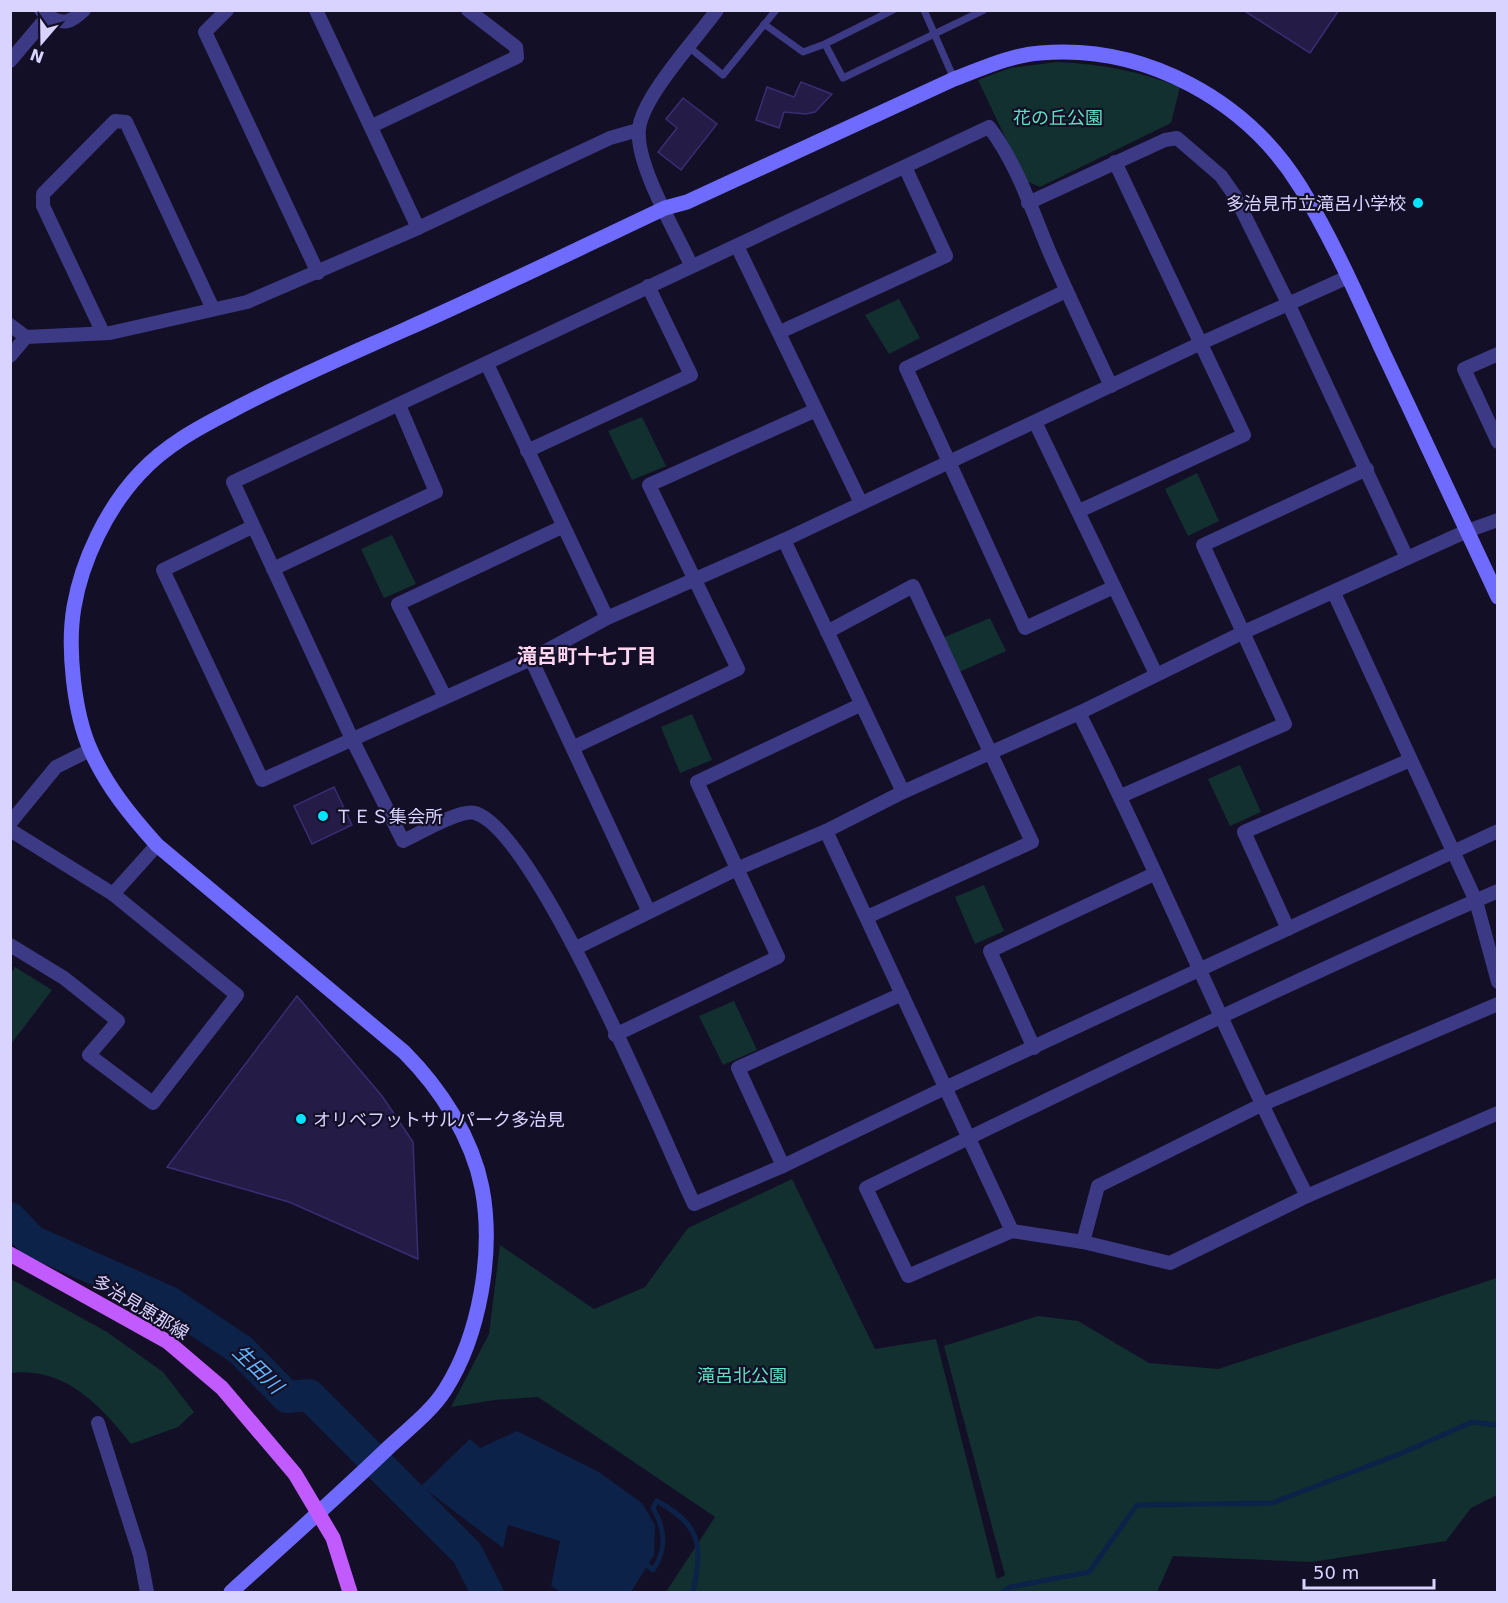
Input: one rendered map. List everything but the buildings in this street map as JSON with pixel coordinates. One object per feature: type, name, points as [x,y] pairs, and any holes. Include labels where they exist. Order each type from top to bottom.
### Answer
[{"type":"main road","name":"多治見恵那線","points":[[10,1254],[168,1342],[222,1388],[295,1474],[333,1538],[350,1593]]},
{"type":"street","points":[[10,61],[44,13],[61,23],[71,22],[84,10]]},
{"type":"street","points":[[227,10],[205,32],[318,273]]},
{"type":"street","points":[[316,10],[418,228]]},
{"type":"street","points":[[372,126],[518,57],[516,47],[468,10]]},
{"type":"street","points":[[692,265],[648,174],[641,154],[638,130],[643,114],[663,81],[717,10]]},
{"type":"street","points":[[231,1593],[345,1489],[445,1390],[469,1341],[474,1322],[485,1270],[484,1223],[482,1188],[471,1151],[448,1107],[421,1069],[404,1052],[158,845],[123,807],[90,750],[74,681],[74,608],[104,521],[140,472],[185,434],[254,399],[664,208],[687,202],[954,80],[997,63],[1039,53],[1079,53],[1132,62],[1177,77],[1223,102],[1259,134],[1300,186],[1348,278],[1497,597]]},
{"type":"street","points":[[103,333],[43,206],[43,194],[115,121],[126,122],[213,309]]},
{"type":"street","points":[[1112,386],[1066,291],[1028,202],[997,137],[989,127],[233,482],[352,738],[404,841],[461,814],[474,813],[486,820],[513,848],[536,878],[576,948],[694,1204],[783,1166],[947,1087],[1497,831]]},
{"type":"street","points":[[10,325],[26,337],[103,333],[247,302],[418,228],[610,138],[638,130]]},
{"type":"street","points":[[1028,202],[1115,162],[1177,138],[1195,151],[1221,176],[1235,196],[1367,469],[1407,558]]},
{"type":"street","points":[[1079,511],[1244,435],[1199,344],[1115,162]]},
{"type":"street","points":[[780,332],[946,256],[905,167]]},
{"type":"street","points":[[738,246],[861,503]]},
{"type":"street","points":[[252,527],[163,570],[262,780],[531,659],[607,618],[784,540],[1199,344],[1348,278]]},
{"type":"street","points":[[527,451],[691,375],[648,286]]},
{"type":"street","points":[[1066,291],[906,368],[947,462],[1025,628],[1114,587]]},
{"type":"street","points":[[10,356],[26,337]]},
{"type":"street","points":[[1497,354],[1464,369],[1497,442]]},
{"type":"street","points":[[488,364],[562,527],[607,618]]},
{"type":"street","points":[[273,569],[436,492],[399,405]]},
{"type":"street","points":[[574,747],[738,669],[649,485],[816,410]]},
{"type":"street","points":[[1035,422],[1156,674]]},
{"type":"street","points":[[1121,796],[1285,724],[1203,544],[1367,469]]},
{"type":"street","points":[[576,948],[739,868],[826,831],[903,792],[1079,713],[1244,632],[1467,531],[1497,520]]},
{"type":"street","points":[[445,698],[398,604],[562,527]]},
{"type":"street","points":[[784,540],[903,792]]},
{"type":"street","points":[[827,632],[913,586],[1032,842],[867,917]]},
{"type":"street","points":[[1334,593],[1476,901],[1497,982]]},
{"type":"street","points":[[531,659],[649,912]]},
{"type":"street","points":[[615,1035],[778,957],[739,868],[697,782],[860,705]]},
{"type":"street","points":[[1079,713],[1121,796],[1154,874],[1202,970],[1261,1105],[1307,1196]]},
{"type":"street","points":[[10,823],[56,767],[90,750]]},
{"type":"street","points":[[1288,929],[1244,832],[1410,760]]},
{"type":"street","points":[[10,830],[113,894],[237,995],[153,1102],[89,1055],[118,1021],[64,978],[10,945]]},
{"type":"street","points":[[826,831],[971,1137],[1012,1231]]},
{"type":"street","points":[[113,894],[158,845]]},
{"type":"street","points":[[1034,1048],[990,951],[1154,874]]},
{"type":"street","points":[[1497,891],[1312,977],[1221,1015],[1056,1098],[866,1188],[908,1276],[1012,1231],[1083,1242],[1170,1263],[1307,1196],[1497,1113]]},
{"type":"street","points":[[783,1166],[738,1068],[902,994]]},
{"type":"street","points":[[1083,1242],[1098,1186],[1261,1105],[1497,1004]]},
{"type":"street","points":[[98,1423],[140,1556],[147,1593]]},
{"type":"lane","points":[[690,48],[723,75],[776,10]]},
{"type":"lane","points":[[764,24],[803,52],[825,44],[893,10]]},
{"type":"lane","points":[[924,10],[954,80]]},
{"type":"lane","points":[[825,44],[843,78],[984,10]]},
{"type":"green space","name":"花の丘公園","points":[[1057,62],[1120,69],[1180,87],[1171,123],[1040,187],[1026,181],[978,80],[1010,68]]},
{"type":"green space","points":[[899,299],[920,338],[889,354],[865,315]]},
{"type":"green space","points":[[642,417],[666,466],[632,480],[608,431]]},
{"type":"green space","points":[[1197,473],[1219,521],[1188,536],[1165,489]]},
{"type":"green space","points":[[392,535],[416,584],[384,598],[361,549]]},
{"type":"green space","points":[[990,618],[1006,651],[957,673],[940,639]]},
{"type":"green space","points":[[692,714],[712,760],[680,773],[661,727]]},
{"type":"green space","points":[[1240,765],[1261,812],[1230,826],[1208,779]]},
{"type":"green space","points":[[984,885],[1004,931],[975,944],[955,897]]},
{"type":"green space","points":[[15,967],[52,990],[11,1044],[11,973]]},
{"type":"green space","points":[[734,1001],[757,1050],[723,1065],[699,1016]]},
{"type":"green space","name":"滝呂北公園","points":[[792,1179],[875,1349],[936,1339],[997,1579],[1005,1575],[944,1346],[1038,1316],[1078,1321],[1149,1363],[1218,1369],[1497,1278],[1497,1495],[1471,1508],[1446,1541],[1312,1562],[1173,1556],[1157,1592],[666,1592],[715,1517],[538,1397],[495,1400],[451,1407],[489,1334],[500,1245],[594,1309],[645,1287],[688,1228]]},
{"type":"green space","points":[[11,1279],[107,1332],[163,1372],[194,1412],[178,1427],[131,1444],[94,1403],[65,1383],[48,1376],[11,1373]]},
{"type":"water","points":[[517,1431],[599,1472],[642,1503],[655,1525],[654,1555],[631,1592],[560,1592],[551,1586],[560,1541],[508,1525],[503,1548],[421,1486],[470,1439],[480,1448]]},
{"type":"waterway","name":"生田川","points":[[10,1218],[32,1241],[169,1302],[241,1350],[287,1397],[309,1395],[467,1553],[487,1592]]},
{"type":"waterway","points":[[1003,1592],[1010,1587],[1089,1572],[1137,1505],[1272,1503],[1402,1453],[1472,1422],[1498,1425]]},
{"type":"waterway","points":[[647,1565],[653,1570],[661,1555],[662,1531],[653,1508],[657,1501],[683,1519],[695,1538],[698,1561],[693,1592]]},
{"type":"place","name":"多治見市立滝呂小学校","points":[[1418,203]]},
{"type":"place","name":"ＴＥＳ集会所","points":[[323,816]]},
{"type":"place","name":"オリベフットサルパーク多治見","points":[[301,1119]]},
{"type":"district","name":"滝呂町十七丁目","points":[[587,656]]}]
